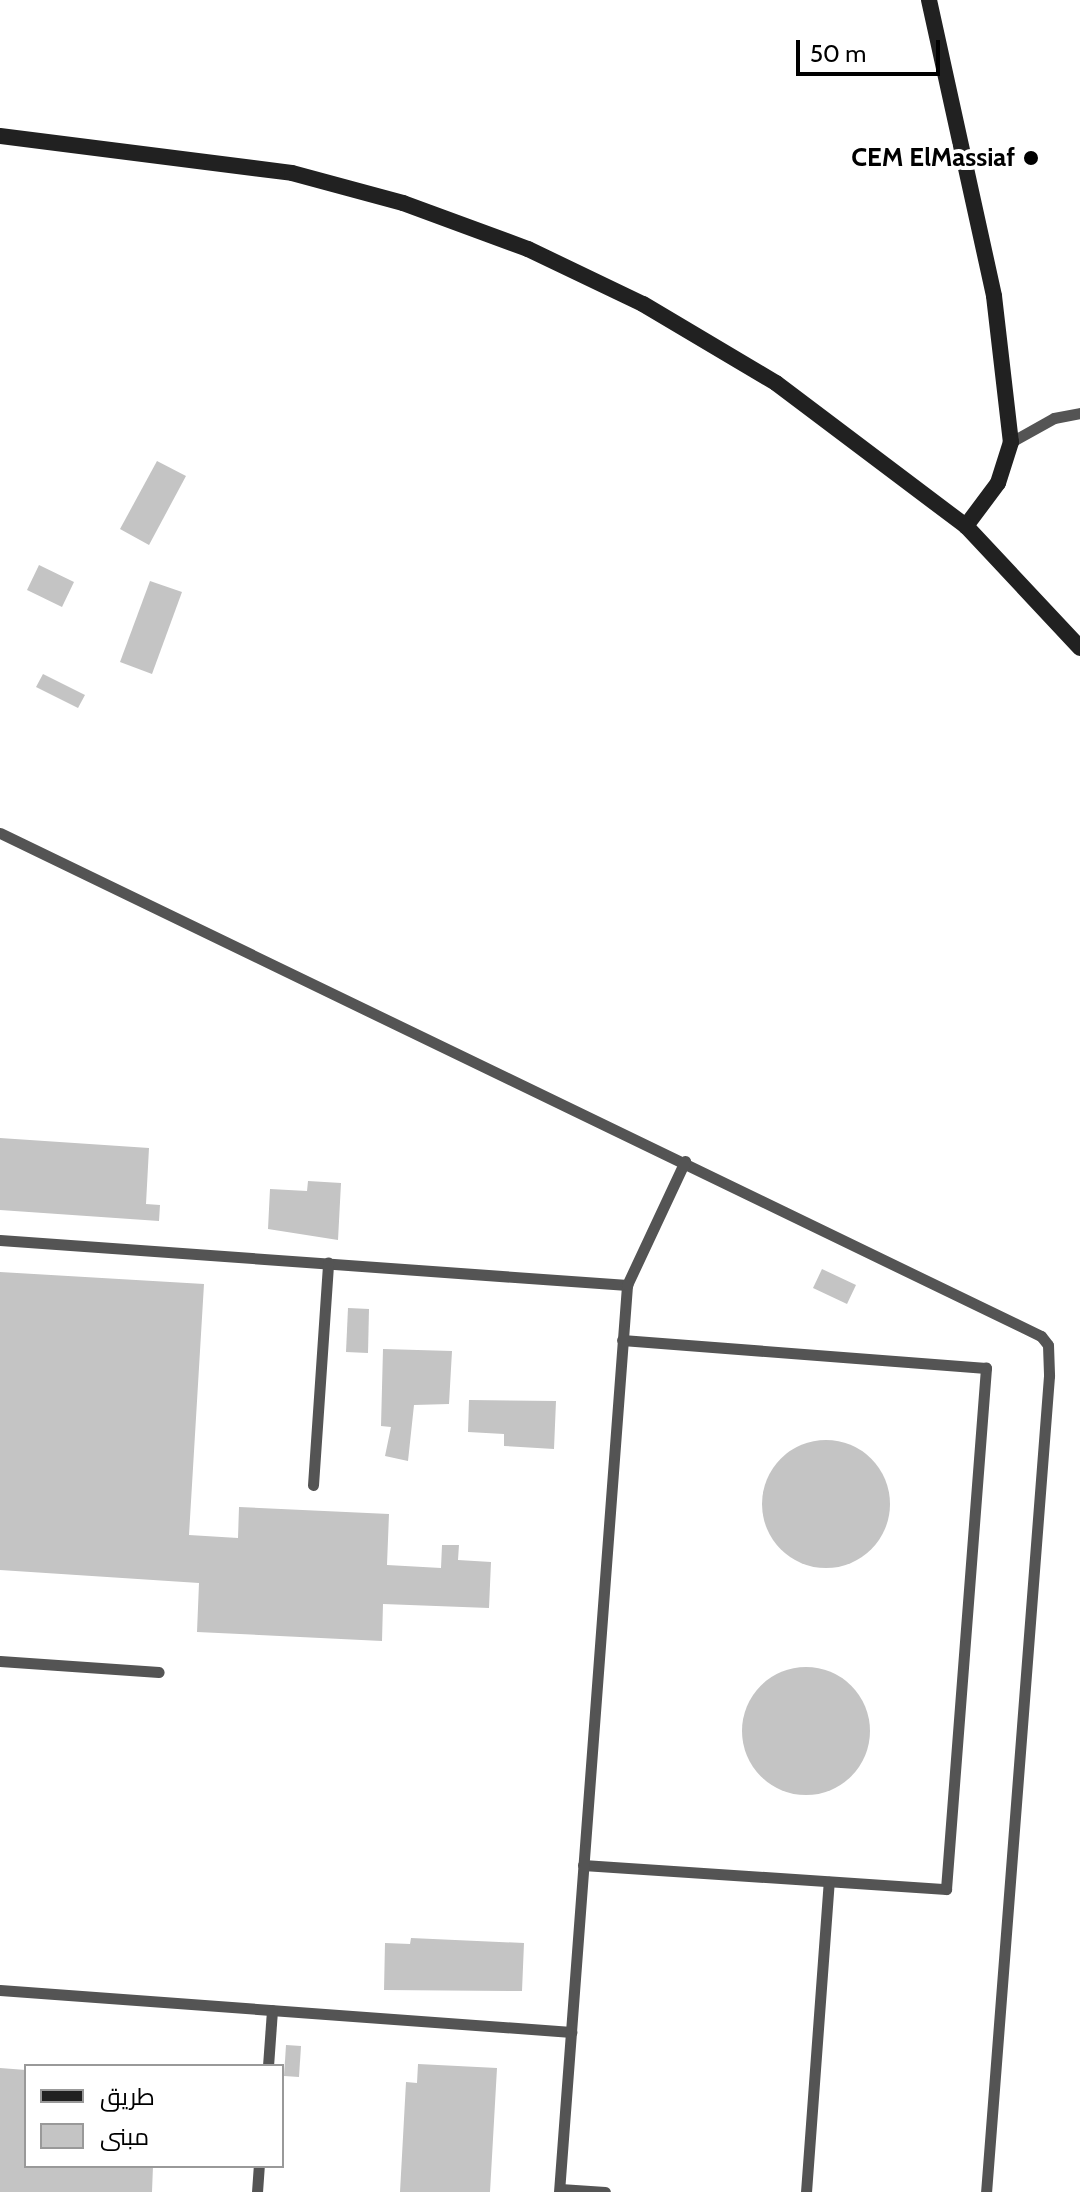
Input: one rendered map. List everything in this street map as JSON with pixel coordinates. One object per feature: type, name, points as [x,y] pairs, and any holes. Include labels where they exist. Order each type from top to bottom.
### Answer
[{"type":"main road","points":[[929,0],[994,296],[1011,442],[998,483],[966,526]]},
{"type":"main road","points":[[0,136],[292,173],[403,203],[528,249],[643,304],[776,383],[966,526],[1080,648]]},
{"type":"lane","points":[[1011,442],[1054,418],[1080,413]]},
{"type":"lane","points":[[0,833],[1033,1331],[1048,1345],[986,2192]]},
{"type":"lane","points":[[605,2192],[560,2190],[622,1340],[627,1285],[685,1161]]},
{"type":"lane","points":[[0,1240],[627,1285]]},
{"type":"lane","points":[[313,1485],[328,1263]]},
{"type":"lane","points":[[583,1865],[946,1889],[986,1368],[622,1340]]},
{"type":"lane","points":[[0,1661],[159,1672]]},
{"type":"lane","points":[[806,2192],[829,1882]]},
{"type":"lane","points":[[0,1990],[571,2032]]},
{"type":"lane","points":[[268,2064],[272,2010]]},
{"type":"lane","points":[[257,2192],[259,2168]]},
{"type":"building","points":[[157,461],[186,476],[149,545],[120,529]]},
{"type":"building","points":[[39,565],[74,582],[62,607],[27,590]]},
{"type":"building","points":[[150,581],[182,592],[152,674],[120,662]]},
{"type":"building","points":[[43,674],[85,695],[78,708],[36,687]]},
{"type":"building","points":[[0,1138],[149,1148],[146,1204],[160,1205],[159,1221],[0,1210]]},
{"type":"building","points":[[308,1181],[341,1183],[338,1240],[268,1229],[270,1189],[307,1191]]},
{"type":"building","points":[[822,1269],[856,1285],[847,1304],[813,1288]]},
{"type":"building","points":[[0,1272],[204,1284],[189,1535],[238,1538],[239,1507],[389,1514],[387,1565],[441,1568],[442,1545],[459,1545],[458,1560],[491,1562],[489,1608],[383,1604],[382,1641],[197,1632],[199,1583],[0,1570]]},
{"type":"building","points":[[348,1308],[369,1309],[368,1353],[346,1352]]},
{"type":"building","points":[[383,1349],[452,1351],[449,1404],[414,1405],[408,1461],[385,1456],[391,1427],[381,1426]]},
{"type":"building","points":[[469,1400],[556,1401],[554,1449],[504,1446],[504,1434],[468,1432]]},
{"type":"building","points":[[826,1440],[850,1445],[871,1459],[885,1480],[890,1504],[885,1528],[871,1549],[850,1563],[826,1568],[802,1563],[781,1549],[767,1528],[762,1504],[767,1480],[781,1459],[802,1445]]},
{"type":"building","points":[[806,1667],[831,1672],[851,1686],[865,1706],[870,1731],[865,1756],[851,1776],[831,1790],[806,1795],[781,1790],[761,1776],[747,1756],[742,1731],[747,1706],[761,1686],[781,1672]]},
{"type":"building","points":[[411,1938],[524,1943],[522,1991],[384,1990],[385,1943],[410,1944]]},
{"type":"building","points":[[286,2045],[301,2046],[299,2077],[284,2076]]},
{"type":"building","points":[[418,2064],[497,2068],[490,2192],[400,2192],[406,2082],[417,2083]]},
{"type":"building","points":[[0,2068],[24,2070],[24,2168],[153,2168],[152,2192],[0,2192]]},
{"type":"place","name":"CEM ElMassiaf","points":[[1031,158]]}]
